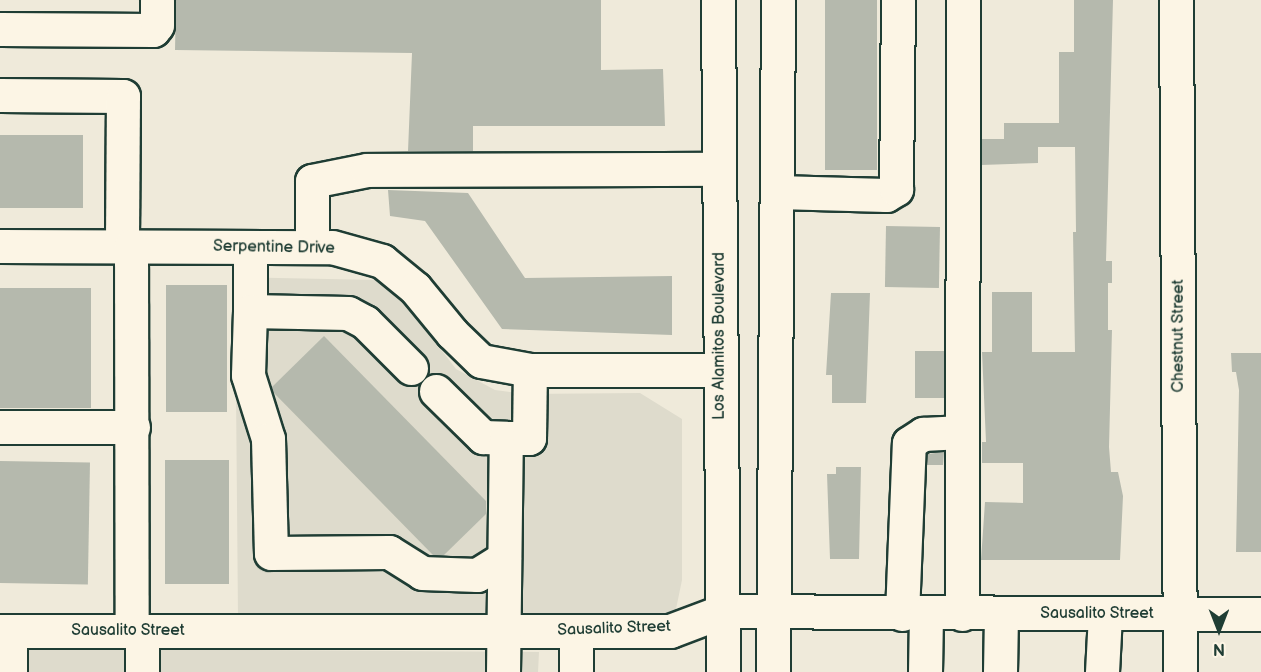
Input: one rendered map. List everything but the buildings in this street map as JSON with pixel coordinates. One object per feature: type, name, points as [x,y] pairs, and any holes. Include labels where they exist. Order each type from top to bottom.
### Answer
[{"type":"street","points":[[0,29],[153,30],[157,26],[158,0]]},
{"type":"street","name":"Los Alamitos Boulevard","points":[[718,0],[718,370],[723,672]]},
{"type":"street","points":[[773,672],[778,0]]},
{"type":"street","points":[[777,192],[886,195],[896,189],[898,0]]},
{"type":"street","points":[[962,614],[963,0]]},
{"type":"street","name":"Chestnut Street","points":[[1176,0],[1180,672]]},
{"type":"street","points":[[0,95],[123,96],[137,631],[142,672]]},
{"type":"street","points":[[312,247],[312,180],[368,170],[719,169]]},
{"type":"street","name":"Serpentine Drive","points":[[0,246],[332,247],[382,261],[415,288],[481,361],[530,370],[718,370]]},
{"type":"street","points":[[250,247],[248,375],[268,440],[271,553],[389,552],[422,573],[477,575],[504,558]]},
{"type":"street","points":[[250,311],[348,313],[365,322],[411,368]]},
{"type":"street","points":[[436,392],[483,437],[529,438],[530,370]]},
{"type":"street","points":[[0,426],[133,427]]},
{"type":"street","points":[[925,672],[914,614],[909,443],[923,434],[962,432]]},
{"type":"street","points":[[503,672],[506,438]]},
{"type":"street","name":"Sausalito Street","points":[[5,631],[670,631],[723,611],[914,614],[1261,614]]},
{"type":"street","points":[[1000,672],[1001,614]]},
{"type":"street","points":[[1102,672],[1105,614]]},
{"type":"street","points":[[5,631],[10,672]]},
{"type":"street","points":[[576,631],[576,672]]},
{"type":"shaded area","points":[[235,277],[376,280],[400,296],[456,369],[495,390],[525,394],[640,393],[682,419],[682,580],[676,609],[667,617],[238,617]]},
{"type":"shaded area","points":[[0,648],[539,652],[538,672],[0,672]]}]
